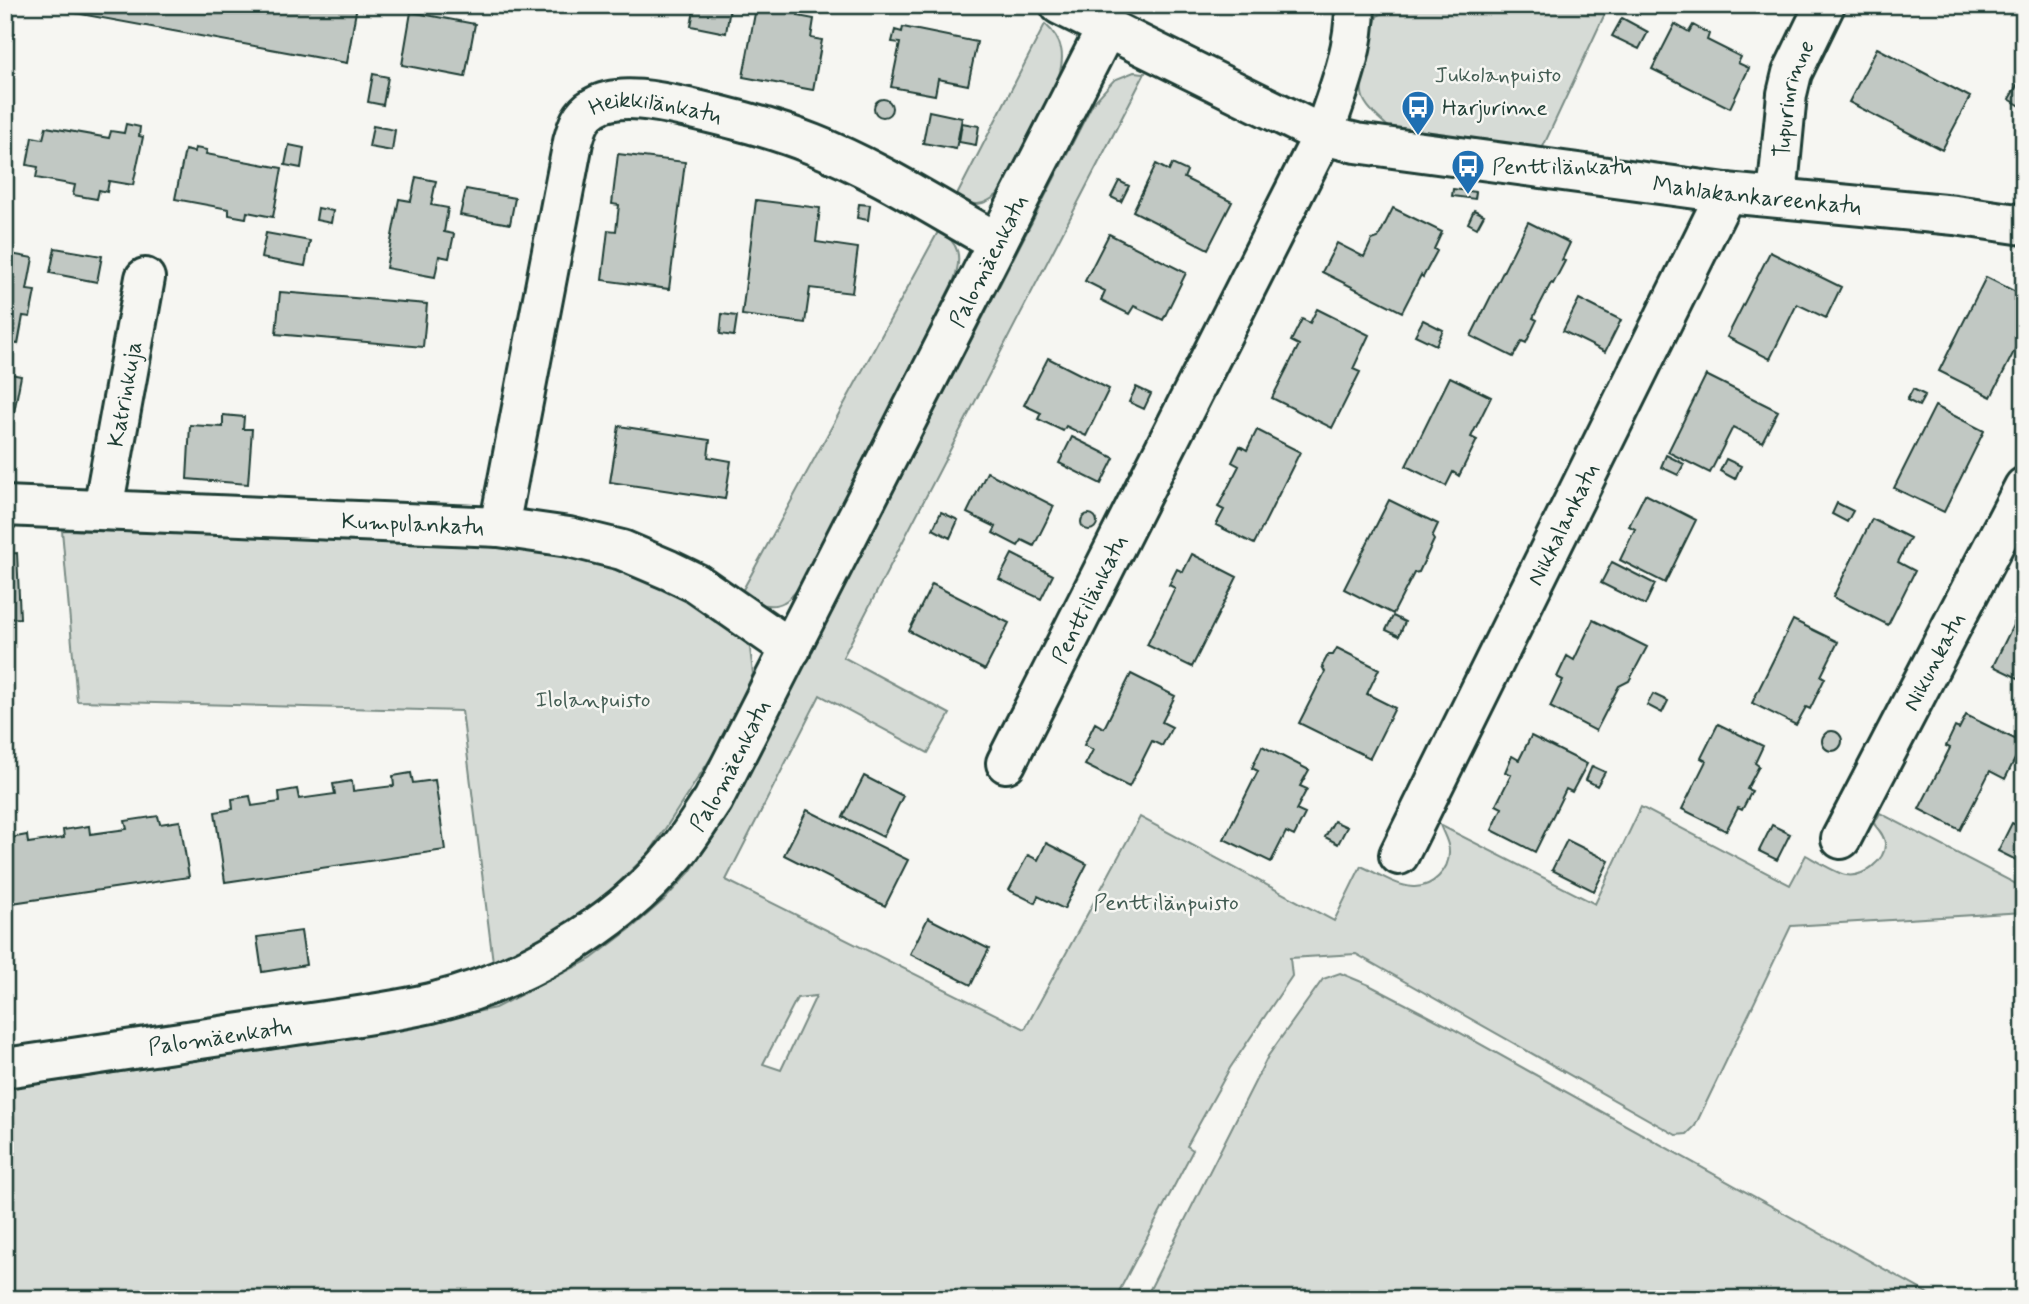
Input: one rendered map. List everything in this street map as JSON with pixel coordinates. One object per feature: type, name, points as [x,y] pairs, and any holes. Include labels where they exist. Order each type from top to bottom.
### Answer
[{"type":"street","name":"Mahlakankareenkatu","points":[[1060,5],[1323,135],[1356,144],[1726,193],[1955,215],[2024,225]]},
{"type":"street","name":"Penttilänkatu","points":[[1006,763],[1323,135],[1350,59],[1355,5]]},
{"type":"street","name":"Tupurinrinne","points":[[1777,197],[1787,94],[1792,73],[1825,5]]},
{"type":"street","name":"Palomäenkatu","points":[[5,1068],[431,1003],[521,972],[584,935],[638,895],[674,856],[713,800],[1106,29]]},
{"type":"street","name":"Heikkilänkatu","points":[[499,527],[573,142],[579,120],[592,108],[606,101],[632,99],[671,104],[758,124],[814,144],[881,177],[997,242]]},
{"type":"street","name":"Nikkalankatu","points":[[1399,855],[1726,193]]},
{"type":"street","name":"Katrinkuja","points":[[103,509],[145,278]]},
{"type":"street","name":"Nikunkatu","points":[[1841,839],[2024,486]]},
{"type":"street","name":"Kumpulankatu","points":[[5,506],[499,527],[582,541],[622,551],[696,583],[791,649]]},
{"type":"green space","name":"Jukolanpuisto","points":[[1401,5],[1609,5],[1542,149],[1391,129],[1373,113],[1362,94],[1368,47],[1377,16]]},
{"type":"green space","points":[[1045,24],[1056,37],[1061,50],[1062,64],[1058,79],[998,194],[978,204],[955,199]]},
{"type":"green space","name":"Penttilänpuisto","points":[[1134,72],[1145,73],[843,657],[950,714],[928,753],[820,695],[726,880],[1025,1029],[1140,817],[1334,921],[1361,866],[1407,886],[1420,887],[1433,881],[1443,871],[1449,858],[1447,841],[1440,825],[1595,904],[1641,807],[1790,885],[1806,855],[1846,875],[1859,874],[1872,867],[1884,850],[1884,837],[1874,824],[1880,813],[2024,888],[2024,912],[1791,926],[1695,1126],[1687,1134],[1676,1135],[1356,954],[1290,958],[1292,976],[1230,1068],[1187,1146],[1193,1150],[1115,1299],[5,1299],[5,1089],[367,1035],[495,1008],[591,959],[665,899],[690,872],[726,818],[1093,103],[1114,80]],"holes":[[[816,996],[781,1070],[763,1064],[797,998]]]},
{"type":"green space","points":[[939,230],[951,240],[957,252],[958,264],[954,280],[801,586],[779,604],[761,604],[745,598],[740,595]]},
{"type":"green space","name":"Ilolanpuisto","points":[[62,530],[486,543],[573,556],[642,576],[722,617],[750,648],[753,674],[722,741],[650,852],[613,888],[569,923],[529,947],[493,962],[462,711],[77,701]]},
{"type":"green space","points":[[1340,973],[1446,1025],[1938,1299],[1145,1299],[1268,1056],[1323,979]]},
{"type":"building","points":[[60,5],[357,5],[347,63],[59,10]]},
{"type":"building","points":[[695,5],[730,8],[726,33],[691,26]]},
{"type":"building","points":[[776,5],[800,6],[798,16],[814,19],[811,38],[822,40],[813,90],[743,77],[756,8],[775,12]]},
{"type":"building","points":[[411,12],[475,24],[465,77],[402,65]]},
{"type":"building","points":[[1622,18],[1648,32],[1639,49],[1612,36]]},
{"type":"building","points":[[1675,24],[1689,32],[1693,25],[1709,34],[1707,40],[1741,57],[1738,63],[1749,68],[1730,108],[1652,69]]},
{"type":"building","points":[[903,27],[977,42],[968,85],[938,79],[935,95],[891,87],[900,43],[892,42],[895,30],[902,32]]},
{"type":"building","points":[[1877,48],[1970,97],[1942,150],[1849,102]]},
{"type":"building","points":[[2024,73],[2024,108],[2009,99]]},
{"type":"building","points":[[373,74],[388,77],[383,105],[368,102]]},
{"type":"building","points":[[883,99],[889,102],[892,108],[889,114],[883,117],[877,114],[874,108],[877,102]]},
{"type":"building","points":[[929,111],[962,118],[956,149],[923,143]]},
{"type":"building","points":[[962,123],[979,126],[976,145],[959,142]]},
{"type":"building","points":[[126,124],[140,127],[139,136],[143,137],[133,185],[109,181],[107,192],[99,190],[97,199],[73,195],[75,185],[36,178],[38,167],[27,165],[32,137],[43,139],[46,127],[109,138],[111,131],[124,133]]},
{"type":"building","points":[[373,126],[395,130],[392,151],[369,147]]},
{"type":"building","points":[[289,145],[304,148],[301,168],[285,165]]},
{"type":"building","points":[[195,148],[207,150],[206,154],[282,168],[273,217],[247,212],[246,218],[229,215],[229,209],[175,199],[185,150],[194,152]]},
{"type":"building","points":[[618,154],[685,162],[669,289],[602,280],[608,230],[616,231],[619,205],[612,204]]},
{"type":"building","points":[[1156,164],[1169,171],[1172,164],[1187,171],[1184,178],[1232,202],[1208,249],[1133,211]]},
{"type":"building","points":[[416,177],[436,181],[431,205],[448,208],[444,232],[454,234],[449,258],[439,256],[435,277],[386,268],[399,199],[411,201]]},
{"type":"building","points":[[1119,181],[1129,186],[1121,202],[1111,197]]},
{"type":"building","points":[[466,189],[515,198],[510,224],[460,215]]},
{"type":"building","points":[[1453,189],[1476,192],[1475,199],[1452,196]]},
{"type":"building","points":[[756,200],[820,208],[816,242],[858,248],[852,293],[810,288],[805,323],[742,315]]},
{"type":"building","points":[[859,204],[870,205],[868,220],[857,218]]},
{"type":"building","points":[[318,208],[333,211],[331,223],[316,220]]},
{"type":"building","points":[[1393,208],[1442,232],[1434,249],[1437,251],[1402,312],[1322,272],[1337,243],[1364,257],[1372,240],[1378,238]]},
{"type":"building","points":[[1474,210],[1484,215],[1477,228],[1468,223]]},
{"type":"building","points":[[1528,222],[1570,243],[1562,260],[1565,261],[1533,318],[1537,320],[1526,343],[1522,341],[1513,357],[1471,336]]},
{"type":"building","points":[[266,233],[310,241],[305,266],[261,258]]},
{"type":"building","points":[[1109,234],[1186,273],[1163,320],[1134,306],[1129,314],[1101,300],[1105,291],[1085,281]]},
{"type":"building","points":[[55,248],[102,256],[97,282],[50,273]]},
{"type":"building","points":[[1770,252],[1841,287],[1826,318],[1797,304],[1770,359],[1727,337]]},
{"type":"building","points":[[5,253],[33,258],[27,290],[35,291],[30,317],[23,316],[18,344],[5,342]]},
{"type":"building","points":[[1986,277],[2024,296],[2024,332],[1991,397],[1939,371]]},
{"type":"building","points":[[280,292],[427,304],[423,347],[276,334]]},
{"type":"building","points":[[1579,299],[1621,320],[1605,352],[1563,331]]},
{"type":"building","points":[[1317,309],[1369,335],[1353,369],[1360,372],[1332,428],[1272,398],[1299,345],[1291,341],[1302,319],[1310,323]]},
{"type":"building","points":[[722,314],[737,316],[734,336],[720,334]]},
{"type":"building","points":[[1423,320],[1443,330],[1436,345],[1415,335]]},
{"type":"building","points":[[1048,358],[1109,389],[1086,436],[1066,426],[1063,431],[1038,419],[1041,413],[1024,405]]},
{"type":"building","points":[[5,373],[21,376],[5,459]]},
{"type":"building","points":[[1706,375],[1778,411],[1762,442],[1733,427],[1710,473],[1668,452]]},
{"type":"building","points":[[1450,377],[1491,397],[1471,437],[1477,440],[1459,476],[1453,472],[1446,486],[1406,466]]},
{"type":"building","points":[[1136,387],[1151,394],[1144,409],[1129,402]]},
{"type":"building","points":[[1913,389],[1925,395],[1919,406],[1907,400]]},
{"type":"building","points":[[1935,406],[1984,431],[1944,512],[1894,488]]},
{"type":"building","points":[[223,415],[244,417],[243,429],[252,429],[248,484],[187,479],[190,425],[223,427]]},
{"type":"building","points":[[619,426],[710,440],[708,457],[731,461],[725,499],[610,482]]},
{"type":"building","points":[[1257,430],[1300,452],[1254,544],[1216,525],[1224,510],[1218,507],[1239,466],[1232,462],[1240,446],[1247,450]]},
{"type":"building","points":[[1072,437],[1114,458],[1101,484],[1059,463]]},
{"type":"building","points":[[1666,455],[1684,464],[1678,475],[1661,467]]},
{"type":"building","points":[[1726,459],[1741,466],[1735,479],[1720,471]]},
{"type":"building","points":[[987,472],[1054,506],[1034,546],[1022,540],[1018,546],[993,533],[996,527],[967,513]]},
{"type":"building","points":[[1645,494],[1696,520],[1665,583],[1620,560],[1635,529],[1629,526]]},
{"type":"building","points":[[1389,500],[1438,524],[1432,537],[1434,540],[1419,572],[1414,573],[1393,614],[1344,589]]},
{"type":"building","points":[[1837,503],[1853,511],[1847,522],[1832,514]]},
{"type":"building","points":[[941,512],[958,520],[950,538],[933,529]]},
{"type":"building","points":[[1089,514],[1097,522],[1089,530],[1081,522]]},
{"type":"building","points":[[1872,519],[1910,538],[1898,562],[1915,571],[1888,625],[1833,597]]},
{"type":"building","points":[[17,553],[20,618],[5,619],[5,554]]},
{"type":"building","points":[[1012,554],[1053,575],[1041,599],[999,579]]},
{"type":"building","points":[[1192,554],[1237,577],[1192,667],[1147,645],[1175,588],[1169,585],[1177,569],[1183,572]]},
{"type":"building","points":[[1612,562],[1655,584],[1645,605],[1601,583]]},
{"type":"building","points":[[932,584],[1009,623],[985,670],[909,631]]},
{"type":"building","points":[[2021,609],[2024,610],[2024,681],[1993,666]]},
{"type":"building","points":[[1393,616],[1405,622],[1399,636],[1386,630]]},
{"type":"building","points":[[1593,620],[1647,647],[1629,681],[1619,686],[1596,731],[1550,707],[1563,680],[1557,677],[1567,656],[1574,660]]},
{"type":"building","points":[[1793,620],[1838,642],[1821,676],[1825,678],[1810,709],[1806,707],[1796,725],[1752,703]]},
{"type":"building","points":[[1337,648],[1379,669],[1367,694],[1395,708],[1370,758],[1299,723],[1325,672],[1322,666],[1328,655],[1333,655]]},
{"type":"building","points":[[1131,674],[1175,696],[1162,722],[1172,727],[1162,746],[1152,741],[1129,787],[1085,765],[1093,750],[1084,745],[1095,723],[1104,728]]},
{"type":"building","points":[[1653,694],[1668,701],[1662,713],[1647,705]]},
{"type":"building","points":[[1966,715],[2023,743],[2005,779],[1990,771],[1960,830],[1919,809],[1950,748],[1946,746],[1955,727],[1959,729]]},
{"type":"building","points":[[1718,724],[1763,746],[1755,763],[1759,766],[1747,789],[1752,791],[1742,810],[1738,808],[1726,831],[1682,809],[1706,761],[1701,758]]},
{"type":"building","points":[[1832,731],[1839,734],[1842,741],[1839,748],[1832,751],[1825,748],[1822,741],[1825,734]]},
{"type":"building","points":[[1531,736],[1587,764],[1572,792],[1566,789],[1535,852],[1492,830],[1502,808],[1496,805],[1511,775],[1505,772],[1512,756],[1519,760]]},
{"type":"building","points":[[1262,746],[1309,770],[1300,786],[1307,789],[1296,810],[1305,814],[1294,836],[1286,832],[1271,862],[1224,839],[1258,771],[1252,768]]},
{"type":"building","points":[[1592,766],[1605,772],[1597,786],[1586,780]]},
{"type":"building","points":[[411,773],[413,783],[435,780],[445,850],[225,882],[215,812],[233,809],[232,799],[250,796],[252,806],[280,802],[279,792],[297,789],[299,799],[335,794],[333,784],[352,781],[353,791],[394,786],[393,776]]},
{"type":"building","points":[[864,776],[903,796],[883,837],[843,817]]},
{"type":"building","points":[[807,810],[908,860],[885,906],[784,855]]},
{"type":"building","points":[[158,816],[160,824],[180,821],[189,877],[5,904],[5,839],[27,835],[28,843],[64,838],[63,830],[89,826],[90,834],[127,829],[125,821]]},
{"type":"building","points":[[1334,821],[1347,827],[1338,844],[1325,837]]},
{"type":"building","points":[[2012,823],[2024,829],[2024,864],[1998,851]]},
{"type":"building","points":[[1772,825],[1790,834],[1777,860],[1759,851]]},
{"type":"building","points":[[1567,840],[1609,861],[1594,891],[1552,870]]},
{"type":"building","points":[[1046,843],[1087,864],[1064,909],[1038,896],[1035,903],[1009,890],[1028,855],[1038,860]]},
{"type":"building","points":[[928,918],[989,949],[971,985],[910,954]]},
{"type":"building","points":[[301,931],[306,965],[262,972],[257,937]]},
{"type":"place","name":"Harjurinne","points":[[1418,137]]},
{"type":"place","name":"Penttilänkatu","points":[[1468,196]]}]
